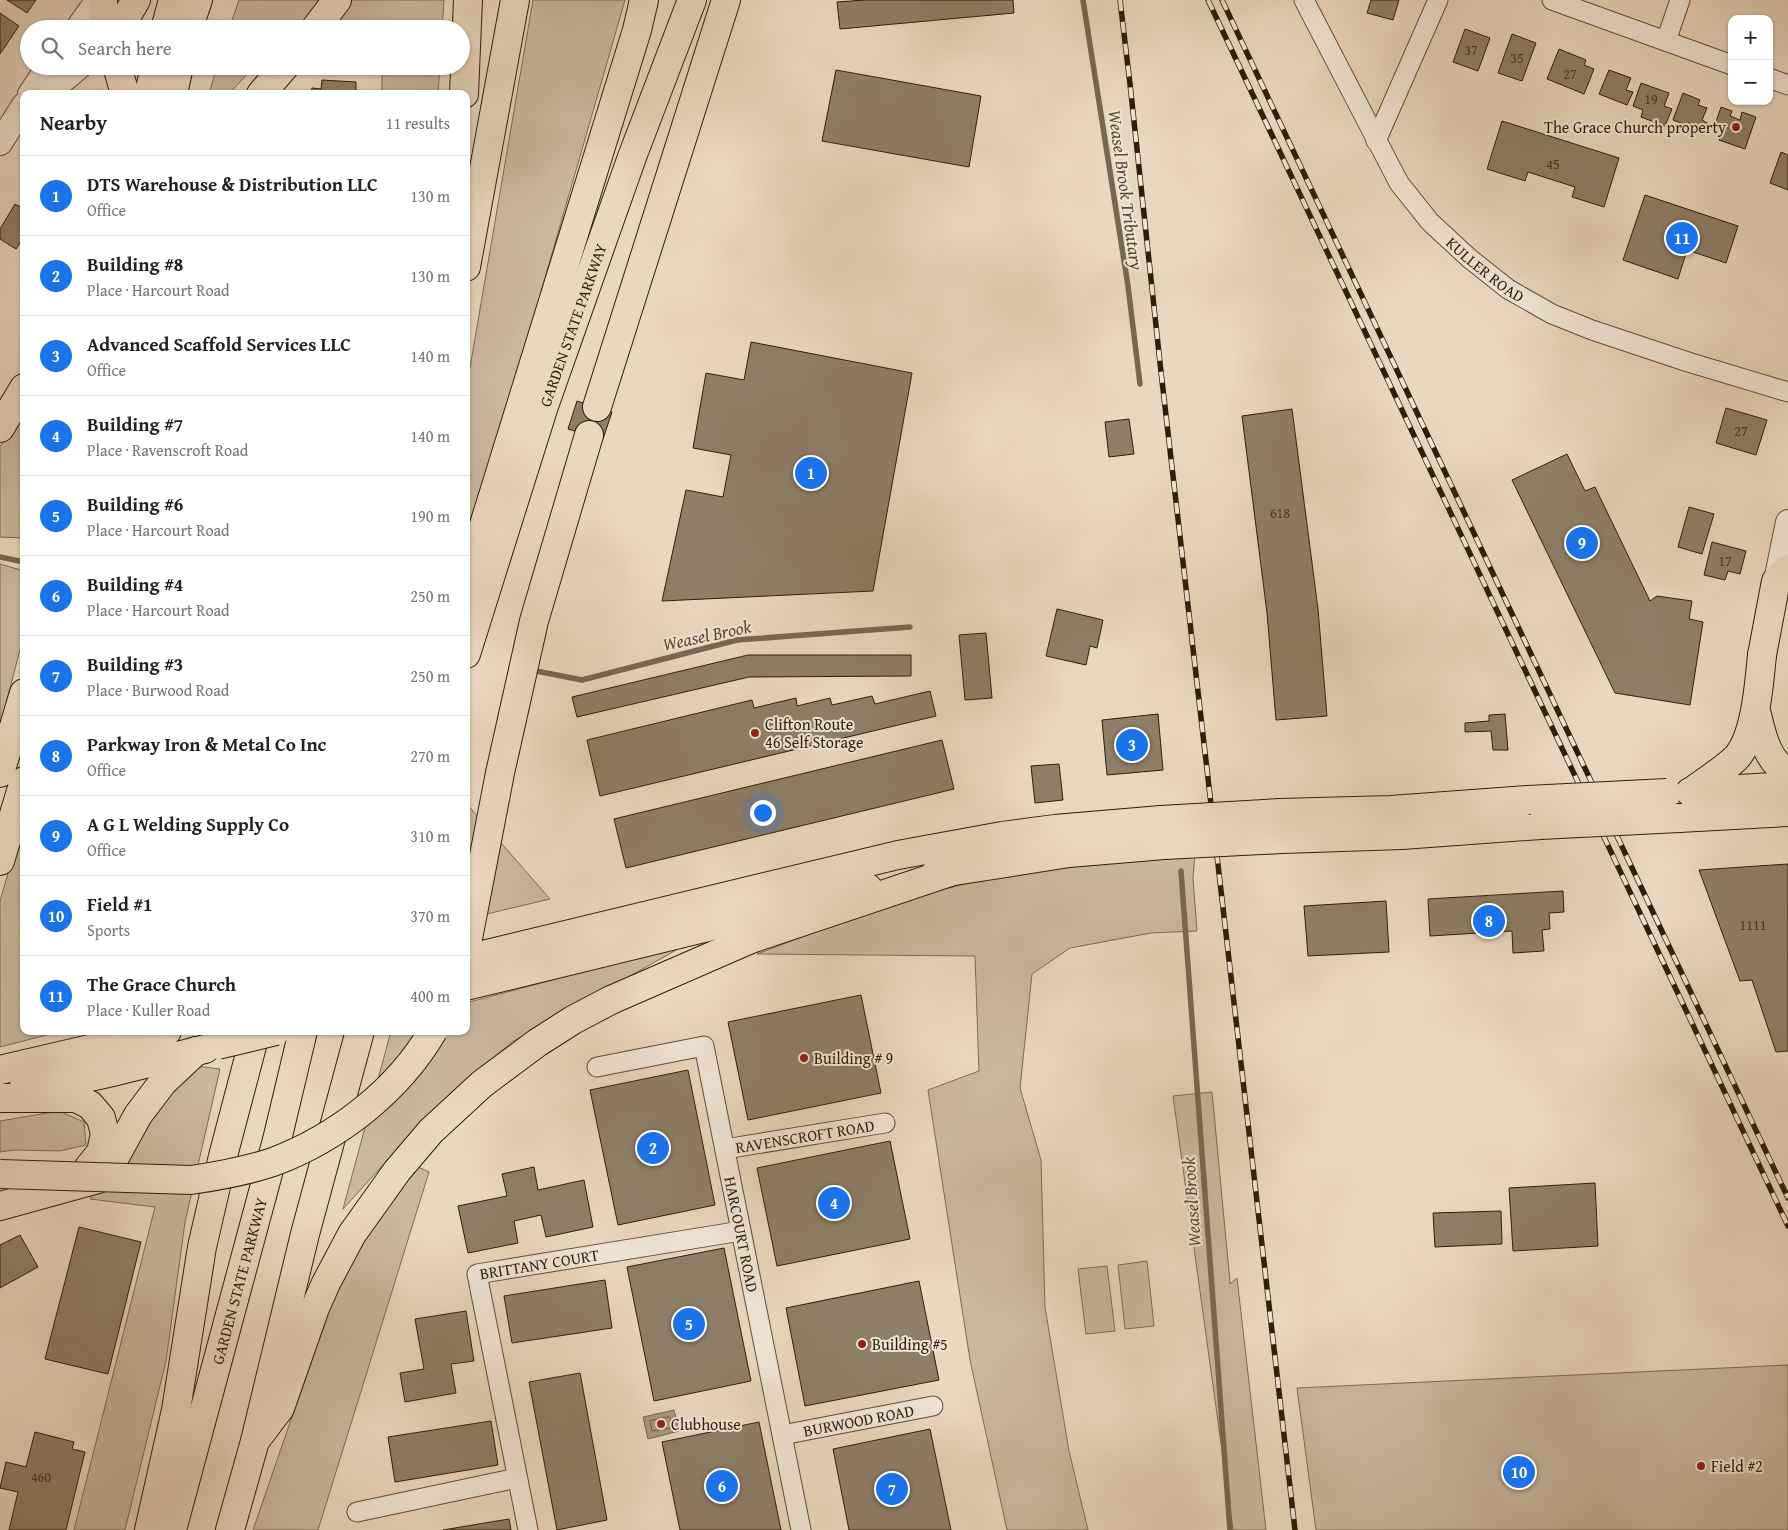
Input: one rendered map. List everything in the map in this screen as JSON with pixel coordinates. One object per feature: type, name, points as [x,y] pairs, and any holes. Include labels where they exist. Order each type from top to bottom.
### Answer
[{"type":"main road","points":[[103,0],[105,20]]},
{"type":"main road","points":[[125,20],[136,0]]},
{"type":"main road","points":[[167,20],[173,0]]},
{"type":"main road","points":[[191,20],[198,0]]},
{"type":"main road","points":[[321,20],[337,0]]},
{"type":"main road","points":[[467,20],[468,0]]},
{"type":"main road","points":[[470,245],[515,0]]},
{"type":"main road","points":[[470,570],[637,30],[644,0]]},
{"type":"main road","name":"GARDEN STATE PARKWAY","points":[[470,641],[544,406],[632,158],[692,0]]},
{"type":"main road","points":[[597,407],[726,0]]},
{"type":"main road","points":[[120,75],[124,90]]},
{"type":"main road","points":[[150,90],[154,75]]},
{"type":"main road","points":[[174,90],[177,75]]},
{"type":"main road","points":[[264,90],[277,75]]},
{"type":"main road","points":[[464,90],[465,75]]},
{"type":"main road","points":[[0,428],[20,395]]},
{"type":"main road","points":[[470,928],[500,773],[526,653],[589,435]]},
{"type":"main road","points":[[1679,792],[1736,758],[1743,748],[1756,711],[1762,655],[1782,575]]},
{"type":"main road","points":[[0,773],[20,706]]},
{"type":"main road","points":[[1756,711],[1767,750],[1780,768],[1788,773]]},
{"type":"main road","points":[[470,958],[907,853],[993,837],[1055,829],[1163,833],[1281,826],[1391,810],[1528,800],[1788,786]]},
{"type":"main road","points":[[0,861],[20,795]]},
{"type":"main road","points":[[1281,826],[1402,835],[1540,825],[1788,812]]},
{"type":"main road","points":[[470,985],[889,884],[959,869],[1070,853],[1163,833]]},
{"type":"main road","points":[[255,1441],[280,1408],[315,1308],[352,1234],[397,1171],[456,1107],[482,1084],[536,1043],[573,1020],[611,1000],[751,939],[959,869]]},
{"type":"main road","points":[[0,1070],[150,1035]]},
{"type":"main road","points":[[150,1530],[176,1410],[202,1247],[223,1156],[255,1035]]},
{"type":"main road","points":[[0,1098],[260,1035]]},
{"type":"main road","name":"GARDEN STATE PARKWAY","points":[[172,1530],[277,1140],[302,1035]]},
{"type":"main road","points":[[230,1530],[255,1441],[305,1234],[358,1035]]},
{"type":"main road","points":[[0,1174],[191,1180],[228,1174],[272,1162],[323,1138],[368,1106],[389,1088],[408,1066],[430,1035]]},
{"type":"main road","points":[[0,1206],[98,1179],[115,1157],[138,1115],[163,1082],[207,1048]]},
{"type":"main road","points":[[0,1098],[76,1098],[90,1105],[96,1111],[104,1126],[104,1143],[96,1159],[70,1187]]},
{"type":"street","points":[[84,20],[98,0]]},
{"type":"street","name":"KULLER ROAD","points":[[1304,0],[1399,183],[1430,222],[1470,258],[1508,288],[1552,314],[1592,330],[1688,362],[1788,392]]},
{"type":"street","points":[[1376,140],[1438,0]]},
{"type":"street","points":[[1552,0],[1728,64]]},
{"type":"street","points":[[1666,41],[1680,0]]},
{"type":"street","points":[[33,90],[43,75]]},
{"type":"street","points":[[53,90],[70,75]]},
{"type":"street","points":[[1773,79],[1788,85]]},
{"type":"street","points":[[2,141],[20,111]]},
{"type":"street","points":[[2,141],[20,121]]},
{"type":"street","points":[[1782,575],[1788,522]]},
{"type":"street","name":"HARCOURT ROAD","points":[[597,1067],[704,1046],[801,1530]]},
{"type":"street","name":"RAVENSCROFT ROAD","points":[[725,1149],[885,1122]]},
{"type":"street","name":"BRITTANY COURT","points":[[528,1530],[476,1274],[741,1231]]},
{"type":"street","name":"BURWOOD ROAD","points":[[782,1435],[933,1406]]},
{"type":"street","points":[[357,1512],[517,1478]]},
{"type":"shaded area","points":[[239,0],[444,0],[443,20],[232,20]]},
{"type":"shaded area","points":[[533,0],[625,0],[503,424],[470,531],[470,368]]},
{"type":"shaded area","points":[[214,75],[246,75],[233,90],[210,90]]},
{"type":"shaded area","points":[[382,75],[439,75],[438,90],[382,90]]},
{"type":"shaded area","points":[[20,413],[20,538],[0,537],[0,447]]},
{"type":"shaded area","points":[[0,564],[20,570],[20,650],[0,727]]},
{"type":"shaded area","points":[[470,808],[550,899],[470,918]]},
{"type":"shaded area","points":[[20,832],[20,1035],[46,1035],[0,1047],[0,901]]},
{"type":"shaded area","points":[[1195,853],[1193,879],[1197,931],[1151,933],[1070,948],[1032,974],[1020,1088],[1041,1160],[1045,1307],[1069,1451],[1088,1530],[1007,1530],[970,1360],[928,1090],[979,1071],[975,956],[757,954],[896,901],[1022,870]]},
{"type":"shaded area","points":[[687,944],[512,1042],[432,1111],[343,1209],[390,1035],[470,1035],[470,1002]]},
{"type":"shaded area","points":[[188,1065],[220,1069],[185,1222],[166,1361],[125,1530],[74,1530],[155,1207],[90,1199],[135,1141]]},
{"type":"shaded area","points":[[1212,1092],[1230,1284],[1237,1278],[1266,1530],[1233,1530],[1173,1096]]},
{"type":"shaded area","points":[[59,1111],[84,1122],[86,1145],[60,1151],[14,1150],[0,1152],[0,1121]]},
{"type":"shaded area","points":[[414,1165],[429,1172],[318,1530],[253,1530],[348,1254]]},
{"type":"shaded area","points":[[1147,1261],[1154,1326],[1125,1329],[1118,1265]]},
{"type":"shaded area","points":[[1107,1266],[1115,1331],[1086,1334],[1078,1269]]},
{"type":"shaded area","points":[[1788,1365],[1788,1530],[1316,1530],[1297,1388]]},
{"type":"water","name":"Clubhouse","points":[[674,1410],[679,1431],[648,1439],[643,1417]]},
{"type":"building","points":[[7,0],[36,0],[27,13]]},
{"type":"building","points":[[865,0],[1013,0],[1014,13],[840,29],[837,2]]},
{"type":"building","points":[[1371,0],[1399,0],[1393,20],[1367,13]]},
{"type":"building","points":[[0,13],[19,26],[0,54]]},
{"type":"building","points":[[1465,29],[1490,38],[1478,71],[1453,62]]},
{"type":"building","points":[[1512,34],[1536,43],[1522,81],[1498,73]]},
{"type":"building","points":[[1559,49],[1586,60],[1584,65],[1594,69],[1584,94],[1547,79]]},
{"type":"building","points":[[836,70],[981,96],[969,167],[822,141]]},
{"type":"building","points":[[1609,70],[1631,78],[1626,90],[1633,92],[1627,105],[1599,94]]},
{"type":"building","points":[[322,80],[356,82],[356,90],[312,90],[312,88],[321,89]]},
{"type":"building","points":[[1641,83],[1669,93],[1664,106],[1672,109],[1665,126],[1641,117],[1643,110],[1633,106]]},
{"type":"building","points":[[1683,93],[1700,100],[1698,105],[1707,108],[1702,120],[1709,124],[1706,133],[1692,127],[1690,133],[1679,129],[1681,123],[1673,120]]},
{"type":"building","name":"The Grace Church property","points":[[1721,107],[1732,111],[1730,116],[1740,120],[1742,112],[1756,117],[1745,149],[1719,140],[1723,128],[1715,125]]},
{"type":"building","points":[[1502,121],[1619,158],[1604,207],[1572,197],[1575,187],[1528,172],[1525,181],[1487,169]]},
{"type":"building","points":[[1781,152],[1788,155],[1788,190],[1770,183]]},
{"type":"building","points":[[1645,195],[1738,226],[1726,263],[1687,250],[1678,279],[1623,260]]},
{"type":"building","points":[[15,204],[20,207],[20,243],[16,249],[0,239],[0,229]]},
{"type":"building","points":[[751,342],[912,373],[873,591],[662,601],[686,490],[723,497],[731,455],[693,448],[706,373],[744,380]]},
{"type":"building","points":[[577,401],[612,412],[603,439],[568,429]]},
{"type":"building","points":[[1726,408],[1767,420],[1756,455],[1716,443]]},
{"type":"building","points":[[1292,409],[1318,609],[1327,716],[1276,720],[1267,613],[1242,416]]},
{"type":"building","points":[[1129,419],[1134,454],[1109,457],[1105,422]]},
{"type":"building","points":[[1567,454],[1585,491],[1595,487],[1650,601],[1657,596],[1692,601],[1689,619],[1703,622],[1690,705],[1615,693],[1512,480]]},
{"type":"building","points":[[1689,507],[1714,514],[1702,554],[1678,547]]},
{"type":"building","points":[[1712,542],[1746,551],[1740,574],[1728,571],[1725,580],[1704,575]]},
{"type":"building","points":[[1057,609],[1103,620],[1097,648],[1090,646],[1086,665],[1046,656]]},
{"type":"building","points":[[986,633],[992,698],[965,700],[959,635]]},
{"type":"building","points":[[748,655],[911,655],[911,676],[749,677],[577,717],[572,697]]},
{"type":"building","points":[[930,691],[936,716],[600,796],[587,740],[752,700],[754,708],[796,698],[797,706],[830,698],[832,705],[872,696],[875,704]]},
{"type":"building","points":[[1158,714],[1163,770],[1107,775],[1102,720]]},
{"type":"building","points":[[1505,714],[1508,750],[1493,750],[1491,731],[1465,732],[1465,723],[1489,721],[1489,715]]},
{"type":"building","points":[[942,740],[954,789],[626,868],[614,819]]},
{"type":"building","points":[[1059,764],[1063,800],[1035,803],[1031,766]]},
{"type":"building","points":[[1788,864],[1788,1051],[1776,1052],[1752,980],[1740,981],[1699,870]]},
{"type":"building","points":[[1563,891],[1564,912],[1549,913],[1550,929],[1542,930],[1544,951],[1513,953],[1512,931],[1430,936],[1428,899]]},
{"type":"building","points":[[1386,901],[1389,952],[1308,956],[1304,906]]},
{"type":"building","name":"Building # 9","points":[[861,995],[881,1093],[748,1120],[728,1022]]},
{"type":"building","points":[[688,1070],[715,1205],[618,1225],[590,1090]]},
{"type":"building","points":[[890,1141],[910,1239],[777,1266],[757,1168]]},
{"type":"building","points":[[534,1167],[538,1190],[584,1180],[593,1227],[546,1237],[541,1215],[514,1221],[518,1243],[468,1253],[458,1206],[507,1196],[502,1174]]},
{"type":"building","points":[[1595,1183],[1598,1246],[1513,1251],[1509,1188]]},
{"type":"building","points":[[1501,1211],[1502,1244],[1435,1247],[1433,1213]]},
{"type":"building","points":[[79,1227],[141,1242],[108,1374],[45,1359]]},
{"type":"building","points":[[20,1235],[38,1267],[0,1288],[0,1245]]},
{"type":"building","points":[[724,1248],[751,1381],[654,1401],[627,1267]]},
{"type":"building","points":[[605,1280],[612,1328],[512,1343],[504,1296]]},
{"type":"building","name":"Building #5","points":[[919,1281],[939,1380],[805,1406],[786,1308]]},
{"type":"building","points":[[466,1311],[474,1361],[451,1364],[456,1393],[405,1402],[400,1373],[424,1369],[415,1319]]},
{"type":"building","points":[[580,1373],[607,1520],[557,1530],[529,1382]]},
{"type":"building","points":[[491,1421],[498,1465],[395,1482],[388,1437]]},
{"type":"building","points":[[759,1422],[781,1530],[680,1530],[662,1442]]},
{"type":"building","points":[[930,1429],[951,1530],[849,1530],[833,1449]]},
{"type":"building","points":[[35,1432],[74,1442],[72,1449],[85,1452],[66,1530],[9,1530],[18,1492],[0,1488],[6,1462],[26,1467]]},
{"type":"building","points":[[509,1519],[511,1530],[443,1530]]},
{"type":"waterway","name":"Weasel Brook Tributary","points":[[1083,0],[1128,286],[1140,384]]},
{"type":"waterway","name":"Weasel Brook","points":[[0,557],[20,561]]},
{"type":"waterway","name":"Weasel Brook","points":[[531,670],[582,680],[737,640],[910,627]]},
{"type":"waterway","name":"Weasel Brook","points":[[1181,871],[1230,1530]]},
{"type":"railway","points":[[1120,0],[1161,372],[1295,1530]]},
{"type":"railway","points":[[1208,0],[1788,1226]]},
{"type":"railway","points":[[1222,0],[1788,1198]]},
{"type":"place","name":"The Grace Church property","points":[[1736,127]]},
{"type":"place","name":"The Grace Church","points":[[1682,238]]},
{"type":"place","name":"DTS Warehouse & Distribution LLC","points":[[811,473]]},
{"type":"place","name":"A G L Welding Supply Co","points":[[1582,543]]},
{"type":"place","name":"Clifton Route 46 Self Storage","points":[[755,733]]},
{"type":"place","name":"Advanced Scaffold Services LLC","points":[[1132,745]]},
{"type":"place","name":"Parkway Iron & Metal Co Inc","points":[[1489,921]]},
{"type":"place","name":"Building # 9","points":[[804,1058]]},
{"type":"place","name":"Building #8","points":[[653,1148]]},
{"type":"place","name":"Building #7","points":[[834,1203]]},
{"type":"place","name":"Building #6","points":[[689,1324]]},
{"type":"place","name":"Building #5","points":[[862,1344]]},
{"type":"place","name":"Clubhouse","points":[[661,1424]]},
{"type":"place","name":"Field #2","points":[[1701,1466]]},
{"type":"place","name":"Field #1","points":[[1519,1472]]},
{"type":"place","name":"Building #4","points":[[722,1486]]},
{"type":"place","name":"Building #3","points":[[892,1489]]}]
